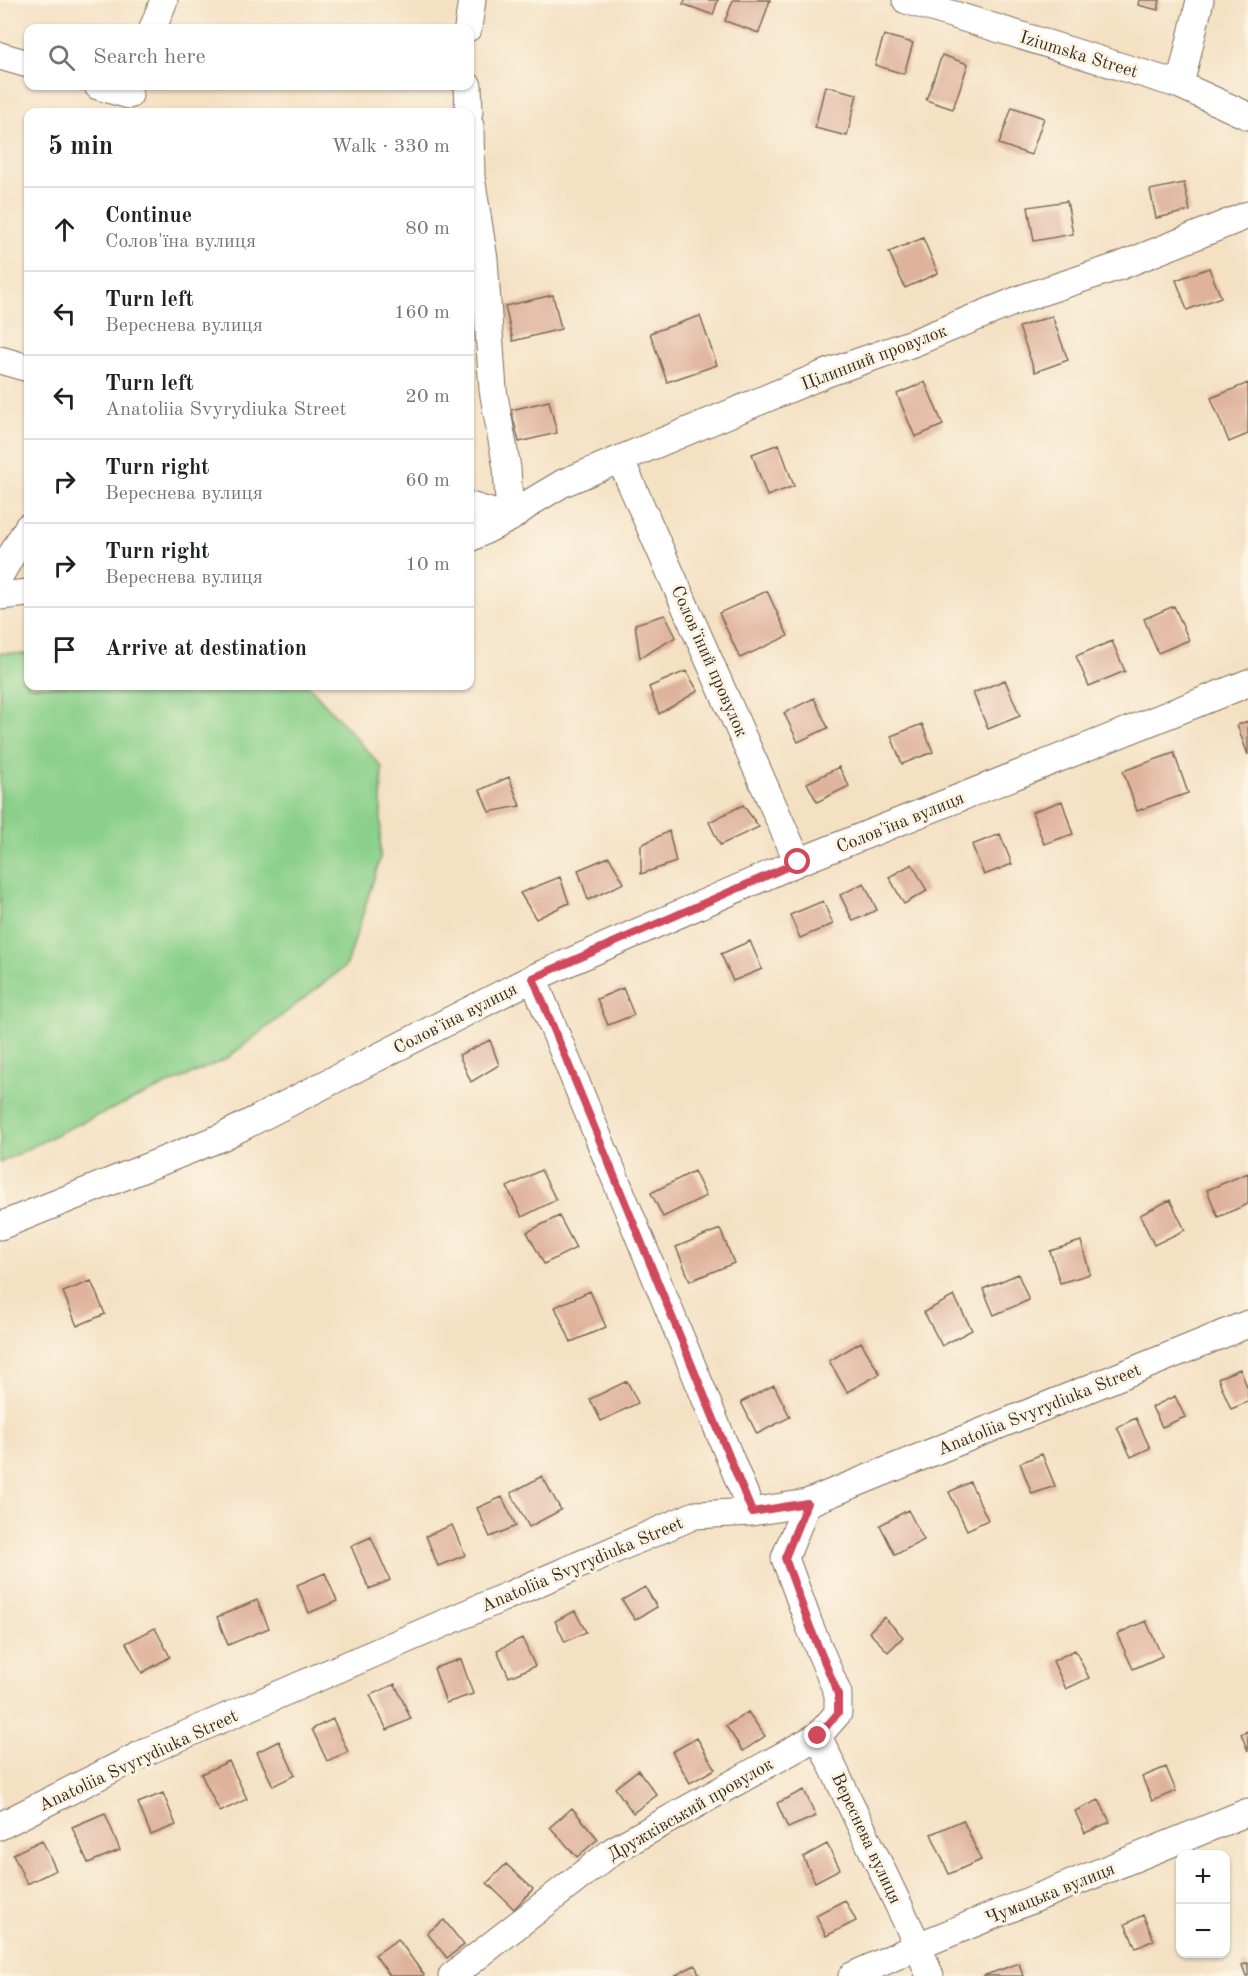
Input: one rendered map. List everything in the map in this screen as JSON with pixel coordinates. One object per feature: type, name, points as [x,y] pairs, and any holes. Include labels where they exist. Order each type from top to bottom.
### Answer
[{"type":"street","points":[[155,24],[164,0]]},
{"type":"street","points":[[469,24],[472,0]]},
{"type":"street","name":"Iziumska Street","points":[[906,0],[1180,85],[1248,116]]},
{"type":"street","points":[[1180,85],[1200,0]]},
{"type":"street","points":[[0,56],[24,63]]},
{"type":"street","points":[[108,90],[129,98]]},
{"type":"street","points":[[468,90],[469,108]]},
{"type":"street","points":[[474,196],[484,260],[493,390],[507,468],[510,518],[474,507]]},
{"type":"street","name":"Цілинний провулок","points":[[474,536],[510,518],[563,483],[827,373],[913,343],[1023,298],[1120,266],[1248,215]]},
{"type":"street","points":[[0,360],[24,367]]},
{"type":"street","name":"Солов'їний провулок","points":[[621,460],[798,862]]},
{"type":"street","points":[[0,575],[24,534]]},
{"type":"street","points":[[0,596],[24,593]]},
{"type":"street","name":"Солов'їна вулиця","points":[[0,1226],[222,1137],[533,978],[798,862],[1248,683]]},
{"type":"street","points":[[533,978],[752,1512]]},
{"type":"street","name":"Anatoliia Svyrydiuka Street","points":[[0,1826],[150,1750],[695,1515],[752,1512],[807,1503],[1248,1324]]},
{"type":"street","points":[[807,1503],[785,1558],[838,1694],[838,1713],[818,1736]]},
{"type":"street","name":"Вереснева вулиця","points":[[818,1736],[918,1946],[930,1976]]},
{"type":"street","name":"Дружківський провулок","points":[[452,1976],[614,1850],[818,1736]]},
{"type":"street","name":"Чумацька вулиця","points":[[852,1976],[918,1946],[1248,1812]]},
{"type":"green space","points":[[0,653],[24,654],[24,690],[313,690],[382,767],[380,859],[347,965],[226,1059],[71,1127],[0,1163]]},
{"type":"building","points":[[685,0],[718,0],[713,15],[683,4]]},
{"type":"building","points":[[733,0],[770,0],[759,33],[725,21]]},
{"type":"building","points":[[1139,0],[1160,0],[1158,10],[1138,5]]},
{"type":"building","points":[[884,35],[913,43],[904,74],[875,65]]},
{"type":"building","points":[[942,55],[968,64],[953,109],[926,100]]},
{"type":"building","points":[[825,86],[857,94],[847,136],[815,128]]},
{"type":"building","points":[[1012,107],[1044,118],[1031,155],[999,144]]},
{"type":"building","points":[[1184,183],[1190,211],[1156,218],[1150,190]]},
{"type":"building","points":[[1067,201],[1073,234],[1034,241],[1028,207]]},
{"type":"building","points":[[923,238],[938,273],[905,288],[889,252]]},
{"type":"building","points":[[1209,268],[1221,297],[1187,310],[1176,280]]},
{"type":"building","points":[[553,295],[561,329],[513,341],[505,306]]},
{"type":"building","points":[[700,316],[717,365],[667,382],[650,333]]},
{"type":"building","points":[[1052,316],[1068,360],[1035,372],[1019,327]]},
{"type":"building","points":[[925,382],[943,425],[915,437],[897,394]]},
{"type":"building","points":[[1248,383],[1248,434],[1229,442],[1211,398]]},
{"type":"building","points":[[549,401],[557,433],[519,442],[511,410]]},
{"type":"building","points":[[779,444],[794,486],[767,496],[752,454]]},
{"type":"building","points":[[767,591],[788,636],[740,658],[719,613]]},
{"type":"building","points":[[1174,606],[1189,640],[1158,653],[1144,619]]},
{"type":"building","points":[[665,615],[676,637],[640,658],[635,624]]},
{"type":"building","points":[[1112,641],[1125,671],[1089,686],[1076,656]]},
{"type":"building","points":[[686,671],[698,691],[659,714],[649,687]]},
{"type":"building","points":[[1005,680],[1020,716],[988,729],[973,693]]},
{"type":"building","points":[[814,698],[828,728],[798,742],[784,713]]},
{"type":"building","points":[[1248,721],[1248,755],[1237,725]]},
{"type":"building","points":[[922,724],[933,752],[902,764],[891,736]]},
{"type":"building","points":[[1174,753],[1188,793],[1137,811],[1123,771]]},
{"type":"building","points":[[839,767],[849,786],[817,802],[807,783]]},
{"type":"building","points":[[509,777],[520,806],[489,812],[480,790]]},
{"type":"building","points":[[1062,801],[1073,834],[1044,844],[1032,812]]},
{"type":"building","points":[[743,805],[759,827],[720,845],[709,822]]},
{"type":"building","points":[[669,831],[676,862],[641,874],[641,845]]},
{"type":"building","points":[[1000,834],[1012,864],[984,875],[972,845]]},
{"type":"building","points":[[609,857],[624,883],[588,900],[578,870]]},
{"type":"building","points":[[912,864],[927,891],[904,904],[889,877]]},
{"type":"building","points":[[560,877],[569,903],[536,919],[520,893]]},
{"type":"building","points":[[864,883],[877,910],[853,921],[840,895]]},
{"type":"building","points":[[823,901],[833,924],[800,938],[790,915]]},
{"type":"building","points":[[750,941],[762,969],[733,981],[721,954]]},
{"type":"building","points":[[623,988],[634,1015],[608,1025],[597,999]]},
{"type":"building","points":[[490,1040],[499,1065],[471,1082],[459,1055]]},
{"type":"building","points":[[541,1170],[556,1200],[522,1217],[507,1187]]},
{"type":"building","points":[[694,1171],[706,1196],[663,1217],[651,1193]]},
{"type":"building","points":[[1248,1173],[1248,1204],[1218,1217],[1207,1190]]},
{"type":"building","points":[[1170,1200],[1185,1230],[1154,1245],[1140,1215]]},
{"type":"building","points":[[559,1216],[576,1248],[544,1264],[527,1232]]},
{"type":"building","points":[[720,1229],[734,1263],[690,1281],[676,1247]]},
{"type":"building","points":[[1081,1241],[1090,1274],[1060,1283],[1050,1251]]},
{"type":"building","points":[[1018,1274],[1029,1300],[994,1315],[983,1289]]},
{"type":"building","points":[[91,1281],[105,1314],[77,1326],[63,1292]]},
{"type":"building","points":[[590,1291],[606,1327],[571,1342],[555,1307]]},
{"type":"building","points":[[954,1296],[972,1330],[942,1346],[924,1312]]},
{"type":"building","points":[[861,1342],[880,1374],[847,1392],[829,1361]]},
{"type":"building","points":[[1240,1369],[1248,1389],[1248,1402],[1231,1409],[1218,1378]]},
{"type":"building","points":[[627,1381],[638,1403],[601,1421],[590,1399]]},
{"type":"building","points":[[774,1385],[790,1417],[757,1434],[741,1402]]},
{"type":"building","points":[[1175,1396],[1185,1417],[1162,1427],[1152,1407]]},
{"type":"building","points":[[1136,1418],[1150,1448],[1131,1457],[1117,1427]]},
{"type":"building","points":[[1042,1454],[1055,1486],[1032,1494],[1020,1463]]},
{"type":"building","points":[[542,1476],[561,1510],[529,1527],[511,1493]]},
{"type":"building","points":[[970,1482],[988,1520],[967,1530],[949,1492]]},
{"type":"building","points":[[502,1497],[516,1526],[490,1537],[477,1508]]},
{"type":"building","points":[[908,1510],[924,1540],[895,1555],[880,1525]]},
{"type":"building","points":[[452,1525],[465,1555],[438,1566],[426,1536]]},
{"type":"building","points":[[371,1537],[390,1580],[369,1589],[351,1546]]},
{"type":"building","points":[[325,1573],[337,1601],[309,1613],[297,1585]]},
{"type":"building","points":[[645,1587],[657,1607],[635,1620],[622,1600]]},
{"type":"building","points":[[257,1600],[269,1628],[228,1645],[217,1617]]},
{"type":"building","points":[[575,1611],[586,1632],[565,1642],[555,1621]]},
{"type":"building","points":[[884,1617],[903,1637],[888,1652],[869,1632]]},
{"type":"building","points":[[1146,1621],[1162,1656],[1133,1669],[1117,1634]]},
{"type":"building","points":[[155,1628],[170,1657],[142,1673],[126,1643]]},
{"type":"building","points":[[522,1638],[535,1666],[509,1677],[497,1650]]},
{"type":"building","points":[[1075,1650],[1089,1678],[1066,1689],[1053,1661]]},
{"type":"building","points":[[461,1659],[473,1694],[446,1703],[434,1668]]},
{"type":"building","points":[[395,1684],[411,1719],[387,1730],[370,1695]]},
{"type":"building","points":[[748,1712],[765,1736],[743,1751],[726,1726]]},
{"type":"building","points":[[333,1719],[348,1752],[327,1761],[312,1729]]},
{"type":"building","points":[[1248,1731],[1248,1751],[1241,1734]]},
{"type":"building","points":[[697,1738],[715,1769],[690,1783],[672,1752]]},
{"type":"building","points":[[279,1741],[295,1775],[273,1786],[257,1752]]},
{"type":"building","points":[[229,1761],[247,1799],[220,1812],[201,1774]]},
{"type":"building","points":[[1166,1767],[1176,1791],[1152,1801],[1142,1777]]},
{"type":"building","points":[[638,1770],[657,1795],[633,1813],[615,1788]]},
{"type":"building","points":[[804,1790],[816,1816],[788,1828],[777,1803]]},
{"type":"building","points":[[163,1793],[176,1825],[151,1835],[138,1803]]},
{"type":"building","points":[[1099,1800],[1110,1822],[1085,1833],[1075,1811]]},
{"type":"building","points":[[572,1808],[598,1839],[577,1857],[550,1827]]},
{"type":"building","points":[[105,1813],[120,1850],[88,1863],[72,1827]]},
{"type":"building","points":[[963,1820],[981,1860],[949,1874],[931,1834]]},
{"type":"building","points":[[42,1840],[56,1870],[27,1884],[13,1854]]},
{"type":"building","points":[[827,1844],[840,1869],[815,1882],[803,1857]]},
{"type":"building","points":[[506,1864],[533,1889],[514,1909],[487,1883]]},
{"type":"building","points":[[845,1900],[856,1921],[826,1936],[816,1915]]},
{"type":"building","points":[[1143,1915],[1154,1940],[1136,1948],[1125,1924]]},
{"type":"building","points":[[444,1920],[464,1945],[447,1958],[427,1933]]},
{"type":"building","points":[[398,1939],[423,1976],[390,1976],[375,1955]]},
{"type":"building","points":[[1019,1963],[1023,1976],[983,1976]]},
{"type":"building","points":[[1248,1963],[1248,1976],[1246,1976],[1242,1965]]},
{"type":"building","points":[[695,1965],[700,1976],[674,1976]]},
{"type":"route","points":[[798,862],[533,978],[752,1512],[807,1503],[785,1558],[838,1694],[838,1713],[818,1736]]}]
